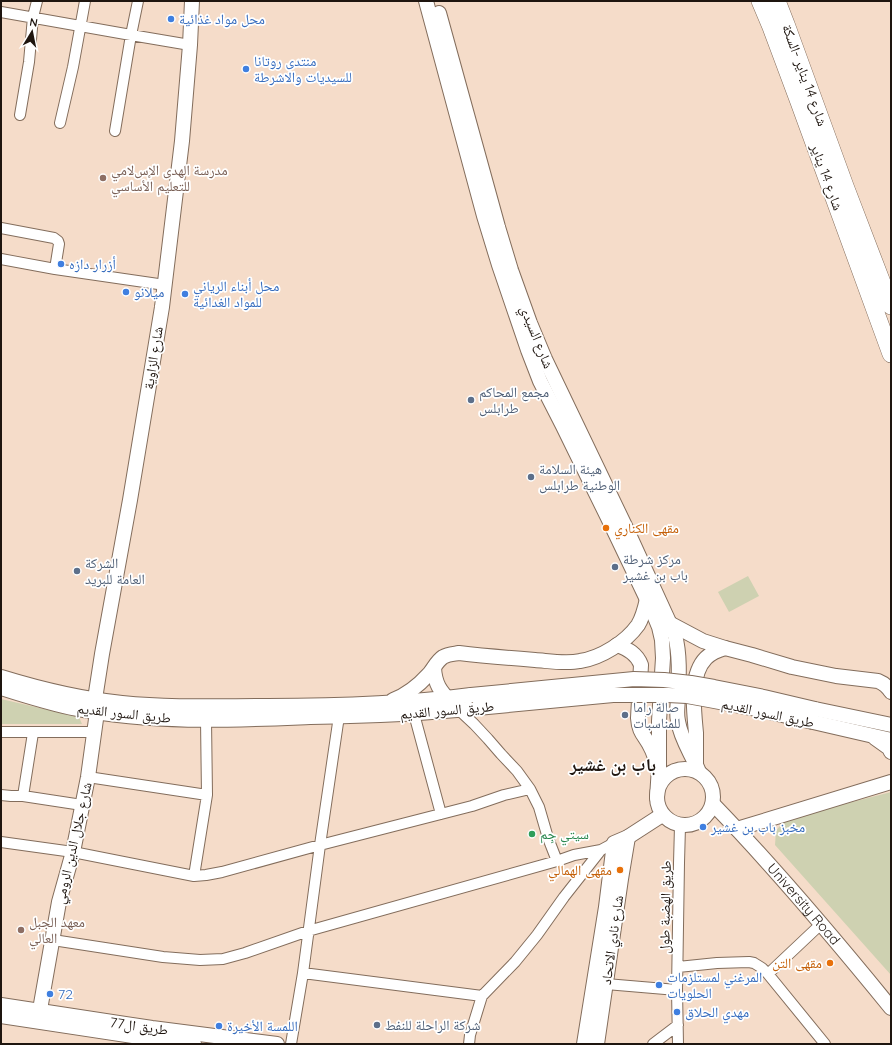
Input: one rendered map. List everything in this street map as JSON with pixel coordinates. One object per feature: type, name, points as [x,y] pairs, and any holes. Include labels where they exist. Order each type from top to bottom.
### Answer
[{"type":"highway","name":"شارع 14 يناير","points":[[760,1],[799,102],[891,354]]},
{"type":"highway","name":"شارع 14 يناير -السكة","points":[[779,4],[842,179],[891,306]]},
{"type":"main road","name":"شارع الزاوية","points":[[96,706],[103,647],[130,500],[165,285],[182,141],[192,1]]},
{"type":"main road","name":"شارع السيدي","points":[[426,1],[484,216],[513,306],[540,381],[584,454],[671,624],[675,635],[679,664],[677,720],[687,750],[698,768]]},
{"type":"main road","name":"شارع السيدي","points":[[436,1],[511,270],[545,359],[584,454],[659,627],[662,640],[662,658],[658,721],[659,768],[657,798]]},
{"type":"main road","points":[[386,703],[413,689],[424,679],[441,659],[448,655],[459,653],[559,662],[579,662],[590,660],[608,651],[624,640],[638,625],[649,604]]},
{"type":"main road","points":[[671,624],[703,641],[725,648],[812,672],[878,681],[883,683],[891,692]]},
{"type":"main road","points":[[617,645],[627,648],[639,660],[638,725],[642,735],[652,749],[659,768]]},
{"type":"main road","points":[[698,768],[679,770],[670,773],[660,784],[657,798],[659,809],[670,822],[680,826],[689,826],[697,823],[704,819],[710,812],[713,804],[714,795],[711,785],[698,768],[694,690],[700,666],[706,658],[717,650],[725,648]]},
{"type":"main road","points":[[434,668],[434,676],[441,692],[459,710]]},
{"type":"main road","name":"طريق السور القديم","points":[[1,677],[96,706],[161,719],[206,720],[339,711],[386,703],[634,680],[664,680],[691,683],[764,697],[873,736],[891,740]]},
{"type":"main road","name":"طريق السور القديم","points":[[1,688],[56,704],[96,706],[122,703],[414,714],[613,695],[687,696],[761,710],[891,725]]},
{"type":"main road","name":"شارع جلال الدين الرومي","points":[[39,1016],[60,902],[73,852],[88,777],[96,706]]},
{"type":"main road","points":[[873,736],[889,748],[891,752]]},
{"type":"main road","points":[[737,829],[885,784],[891,772]]},
{"type":"main road","name":"University Road","points":[[713,804],[821,924],[891,1008]]},
{"type":"main road","points":[[614,844],[628,837],[662,814]]},
{"type":"main road","name":"شارع نادي الاتحاد","points":[[597,1044],[628,837]]},
{"type":"main road","name":"شارع نادي الاتحاد","points":[[584,1044],[606,907],[614,844]]},
{"type":"main road","name":"طريق ال77","points":[[1,1005],[39,1016],[152,1028],[277,1044]]},
{"type":"main road","points":[[1,1016],[39,1016],[146,1041],[194,1044]]},
{"type":"street","points":[[20,115],[29,62],[33,17],[37,1]]},
{"type":"street","points":[[60,123],[73,67],[85,1]]},
{"type":"street","points":[[115,130],[138,1]]},
{"type":"street","points":[[1,12],[190,45]]},
{"type":"street","points":[[1,228],[57,239],[59,244],[55,269]]},
{"type":"street","points":[[1,259],[55,269],[165,285]]},
{"type":"street","points":[[459,710],[488,738],[517,771],[530,789],[539,807],[548,838],[557,861]]},
{"type":"street","points":[[291,1044],[303,973],[339,711]]},
{"type":"street","points":[[414,714],[441,814]]},
{"type":"street","points":[[194,876],[207,796],[206,720]]},
{"type":"street","points":[[1,732],[94,732]]},
{"type":"street","points":[[23,796],[33,733]]},
{"type":"street","points":[[88,777],[207,796]]},
{"type":"street","points":[[1,842],[73,852],[194,876],[206,875],[472,806],[504,795],[530,789]]},
{"type":"street","points":[[1,795],[23,796],[82,804]]},
{"type":"street","name":"طريق الهضبة طول","points":[[678,1044],[677,990],[680,826]]},
{"type":"street","points":[[53,940],[163,957],[200,960],[222,959],[245,953],[308,931],[574,855],[601,850],[614,844]]},
{"type":"street","points":[[469,1044],[470,1035],[482,996],[515,962],[601,850]]},
{"type":"street","points":[[768,974],[821,924]]},
{"type":"street","points":[[678,967],[717,963],[754,963],[768,974],[825,1044]]},
{"type":"street","points":[[303,973],[482,996]]},
{"type":"street","points":[[606,984],[677,990]]},
{"type":"street","points":[[653,1044],[678,1025]]},
{"type":"green space","points":[[748,576],[759,596],[729,612],[718,592]]},
{"type":"green space","points":[[1,699],[79,717],[82,724],[1,724]]},
{"type":"green space","points":[[891,792],[891,975],[775,845],[776,831],[782,823],[794,817]]},
{"type":"place","name":"محل مواد غذائية","points":[[171,19]]},
{"type":"place","name":"منتدى روتانا للسيديات والاشرطة","points":[[246,69]]},
{"type":"place","name":"مدرسة الهدى الإسﻻمي للتعليم الأساسي","points":[[103,178]]},
{"type":"place","name":"أزرار دازه","points":[[61,264]]},
{"type":"place","name":"ميلانو","points":[[126,292]]},
{"type":"place","name":"محل أبناء الرياني للمواد الغدائية","points":[[185,294]]},
{"type":"place","name":"مجمع المحاكم طرابلس","points":[[471,400]]},
{"type":"place","name":"هيئة السلامة الوطنية طرابلس","points":[[531,477]]},
{"type":"place","name":"مقهى الكناري","points":[[606,528]]},
{"type":"place","name":"مركز شرطة باب بن غشير","points":[[615,567]]},
{"type":"place","name":"الشركة العامة للبريد","points":[[77,571]]},
{"type":"place","name":"صالة راما للمناسبات","points":[[625,715]]},
{"type":"place","name":"مخبز باب بن غشير","points":[[703,827]]},
{"type":"place","name":"سيتي جِم","points":[[532,834]]},
{"type":"place","name":"مقهى الهمالي","points":[[620,870]]},
{"type":"place","name":"معهد الجبل العالي","points":[[21,930]]},
{"type":"place","name":"مقهى التن","points":[[830,963]]},
{"type":"place","name":"المرغني لمستلزمات الحلويات","points":[[659,985]]},
{"type":"place","name":"72","points":[[50,994]]},
{"type":"place","name":"مهدي الحلاق","points":[[677,1012]]},
{"type":"place","name":"شركة الراحلة للنفط","points":[[377,1025]]},
{"type":"place","name":"اللمسة الأخيرة","points":[[219,1026]]},
{"type":"district","name":"باب بن غشير","points":[[613,765]]}]
